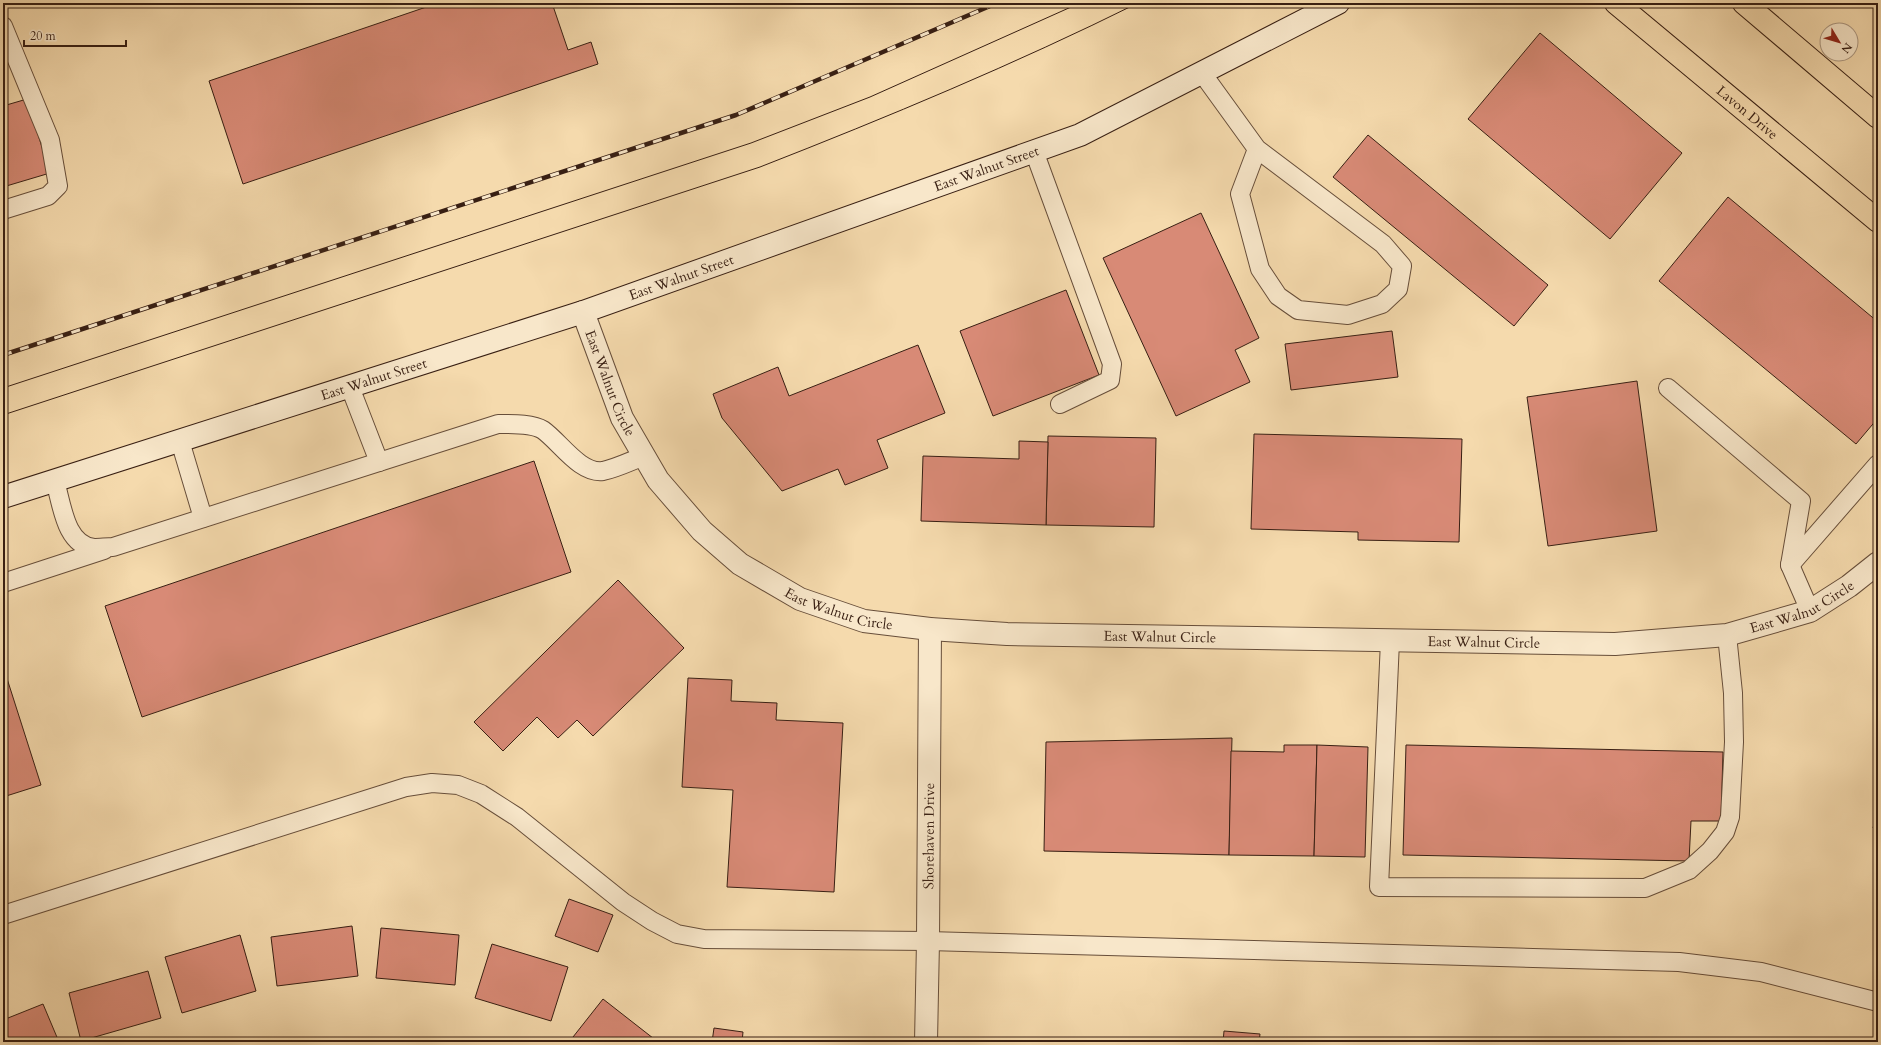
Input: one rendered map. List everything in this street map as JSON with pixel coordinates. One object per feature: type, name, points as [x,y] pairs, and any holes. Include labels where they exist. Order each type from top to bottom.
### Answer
[{"type":"main road","name":"Lavon Drive","points":[[1616,3],[1878,221]]},
{"type":"main road","points":[[1744,3],[1878,117]]},
{"type":"street","name":"East Walnut Street","points":[[3,497],[583,312],[1080,135],[1338,3]]},
{"type":"street","name":"East Walnut Circle","points":[[583,312],[622,418],[658,480],[702,531],[740,564],[800,599],[864,621],[930,629],[1007,634],[1614,644],[1727,635],[1810,611],[1848,586],[1878,563]]},
{"type":"street","name":"Shorehaven Drive","points":[[926,1042],[930,629]]},
{"type":"lane","points":[[3,26],[9,59],[50,140],[58,186],[48,196],[3,210]]},
{"type":"lane","points":[[1202,73],[1257,149],[1383,244],[1402,266],[1398,289],[1382,304],[1348,315],[1298,310],[1278,296],[1260,269],[1240,194],[1257,149]]},
{"type":"lane","points":[[1034,151],[1112,364],[1110,380],[1060,404]]},
{"type":"lane","points":[[350,387],[379,462]]},
{"type":"lane","points":[[1668,388],[1801,500],[1790,565],[1810,611]]},
{"type":"lane","points":[[3,583],[498,424],[518,423],[542,430],[567,454],[585,467],[602,471],[644,456]]},
{"type":"lane","points":[[180,441],[203,518]]},
{"type":"lane","points":[[1790,565],[1878,464]]},
{"type":"lane","points":[[55,481],[70,532],[79,542],[93,548],[113,547]]},
{"type":"lane","points":[[1390,641],[1379,887],[1645,888],[1689,870],[1710,851],[1724,832],[1730,817],[1734,742],[1733,700],[1727,635]]},
{"type":"lane","points":[[3,915],[406,787],[432,783],[458,785],[481,794],[516,817],[623,902],[652,921],[677,934],[704,939],[928,941],[1679,962],[1761,972],[1878,1002]]},
{"type":"building","points":[[438,3],[552,3],[568,50],[591,42],[598,64],[243,184],[209,81]]},
{"type":"building","points":[[1540,33],[1682,153],[1610,239],[1468,119]]},
{"type":"building","points":[[27,99],[50,173],[3,187],[3,106]]},
{"type":"building","points":[[1368,135],[1548,285],[1514,326],[1333,177]]},
{"type":"building","points":[[1728,197],[1878,322],[1878,418],[1856,444],[1659,281]]},
{"type":"building","points":[[1201,213],[1259,338],[1235,350],[1250,382],[1176,416],[1103,258]]},
{"type":"building","points":[[1066,290],[1099,375],[993,416],[960,331]]},
{"type":"building","points":[[1392,331],[1398,377],[1291,390],[1285,344]]},
{"type":"building","points":[[918,345],[945,413],[877,440],[888,468],[845,485],[838,469],[782,491],[722,418],[713,394],[778,367],[789,396]]},
{"type":"building","points":[[1637,381],[1657,531],[1548,546],[1527,397]]},
{"type":"building","points":[[1254,434],[1462,439],[1459,542],[1358,540],[1358,532],[1251,529]]},
{"type":"building","points":[[1048,436],[1156,438],[1154,527],[1046,525]]},
{"type":"building","points":[[1019,441],[1048,442],[1046,525],[921,521],[923,456],[1019,459]]},
{"type":"building","points":[[534,461],[571,572],[142,717],[105,606]]},
{"type":"building","points":[[618,580],[684,648],[593,736],[577,720],[558,738],[537,717],[503,751],[474,722]]},
{"type":"building","points":[[3,666],[41,785],[3,797]]},
{"type":"building","points":[[688,678],[732,680],[731,701],[777,703],[776,720],[843,723],[834,892],[727,887],[733,790],[682,787]]},
{"type":"building","points":[[1232,738],[1229,855],[1044,851],[1046,742]]},
{"type":"building","points":[[1284,745],[1317,745],[1314,856],[1229,855],[1231,751],[1284,752]]},
{"type":"building","points":[[1317,745],[1368,747],[1365,857],[1314,856]]},
{"type":"building","points":[[1406,745],[1723,752],[1721,821],[1691,821],[1689,861],[1403,855]]},
{"type":"building","points":[[1878,809],[1878,829],[1873,828]]},
{"type":"building","points":[[569,899],[613,915],[598,952],[555,936]]},
{"type":"building","points":[[352,926],[358,976],[277,986],[271,937]]},
{"type":"building","points":[[381,928],[459,935],[455,985],[376,978]]},
{"type":"building","points":[[240,935],[256,991],[182,1013],[165,957]]},
{"type":"building","points":[[492,944],[568,967],[551,1021],[475,998]]},
{"type":"building","points":[[148,971],[161,1018],[81,1041],[69,993]]},
{"type":"building","points":[[603,999],[658,1042],[579,1042],[573,1037]]},
{"type":"building","points":[[43,1004],[59,1042],[3,1042],[3,1020]]},
{"type":"building","points":[[714,1028],[743,1032],[742,1042],[712,1042]]},
{"type":"building","points":[[1224,1031],[1260,1034],[1259,1042],[1223,1042]]},
{"type":"tram line","points":[[3,388],[751,143],[870,97],[1080,3]]},
{"type":"tram line","points":[[3,415],[760,167],[856,129],[998,69],[1138,3]]},
{"type":"railway","points":[[3,355],[736,115],[997,3]]}]
